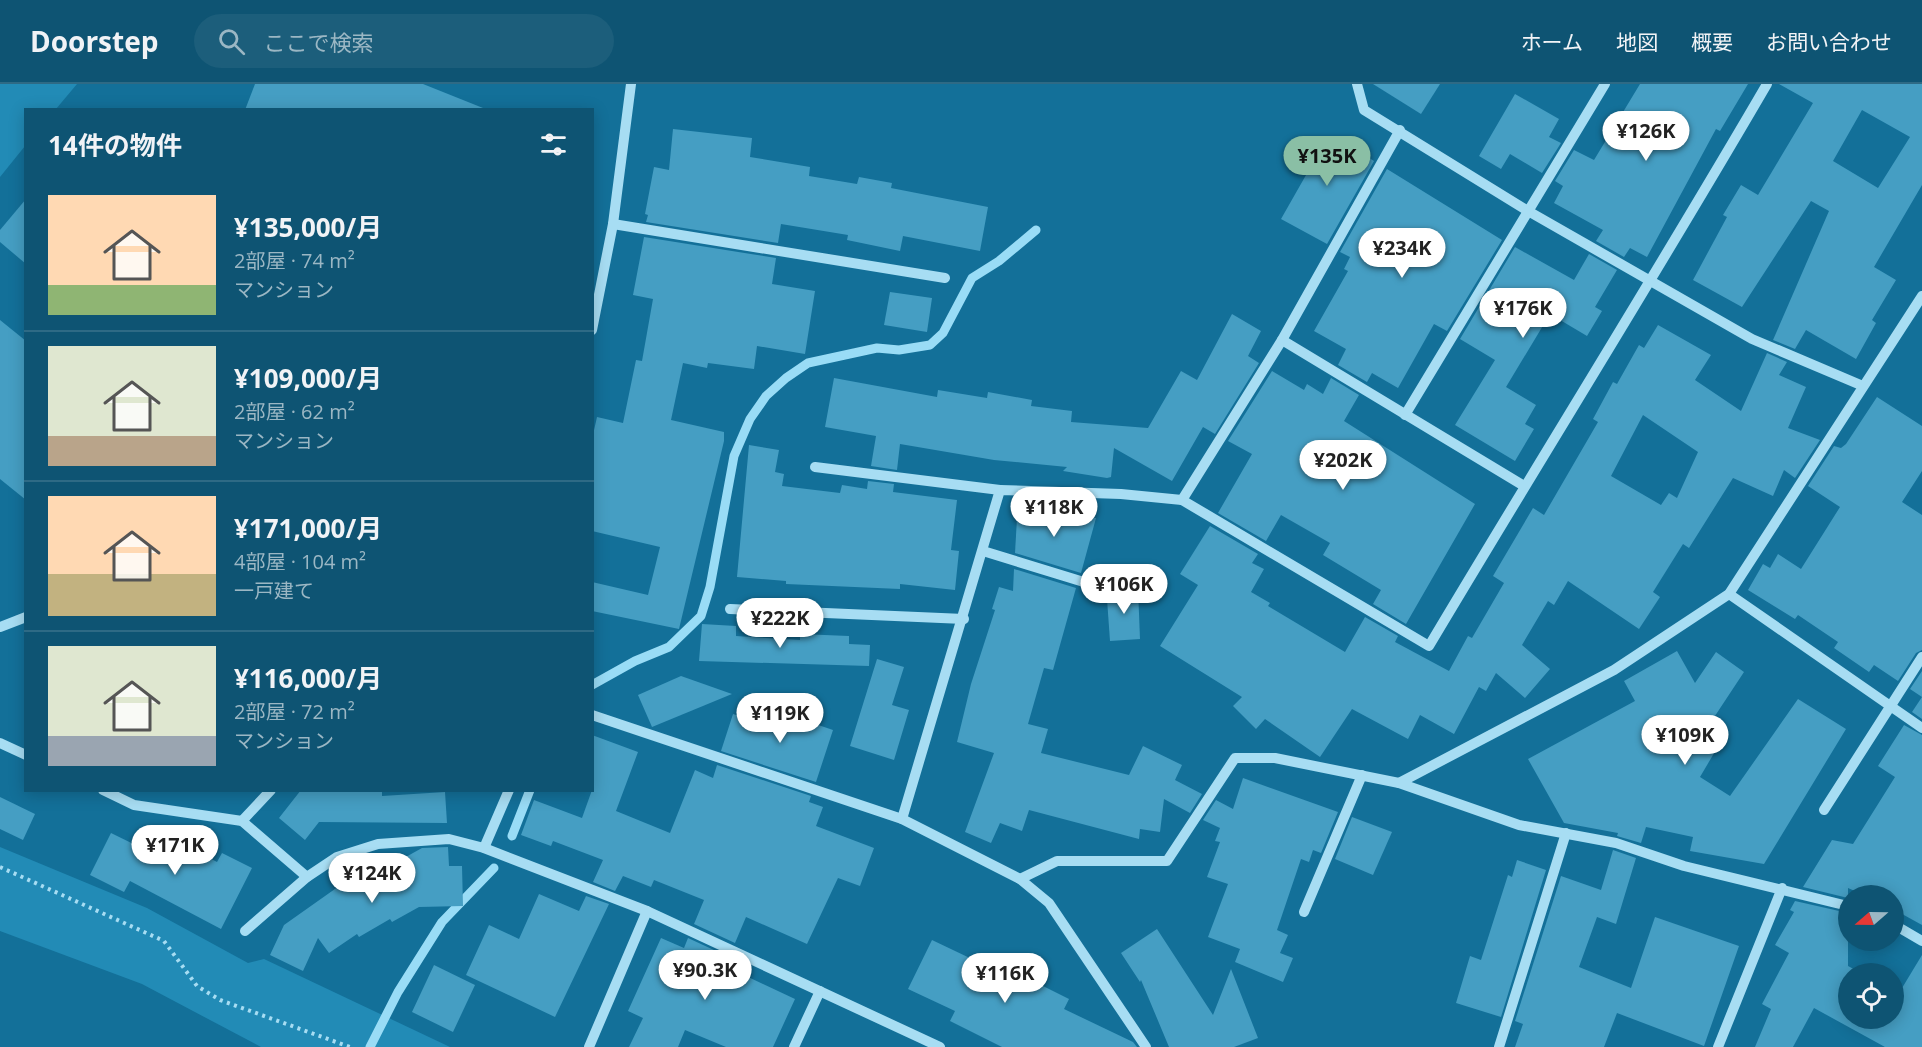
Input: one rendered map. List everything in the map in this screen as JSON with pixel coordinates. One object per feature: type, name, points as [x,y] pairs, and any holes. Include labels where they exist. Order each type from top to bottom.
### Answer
[{"type":"street","points":[[594,320],[613,224],[631,84]]},
{"type":"street","points":[[1357,84],[1364,110],[1400,130],[1528,211],[1752,339],[1863,386]]},
{"type":"street","points":[[1405,415],[1605,84]]},
{"type":"street","points":[[815,466],[1000,490],[1121,494],[1182,500],[1429,646],[1524,486],[1651,283],[1767,84]]},
{"type":"street","points":[[1182,500],[1282,340],[1400,130]]},
{"type":"street","points":[[613,224],[945,278]]},
{"type":"street","points":[[1399,783],[1614,670],[1729,594],[1922,296]]},
{"type":"street","points":[[1282,340],[1524,486]]},
{"type":"street","points":[[902,819],[964,619],[1000,490]]},
{"type":"street","points":[[983,551],[1087,583]]},
{"type":"street","points":[[1729,594],[1922,728]]},
{"type":"street","points":[[730,609],[964,619]]},
{"type":"street","points":[[0,627],[24,618]]},
{"type":"street","points":[[1824,810],[1922,657]]},
{"type":"street","points":[[594,717],[902,819],[1020,879],[1049,903],[1146,1047]]},
{"type":"street","points":[[0,743],[24,754]]},
{"type":"street","points":[[1020,879],[1057,861],[1167,861],[1235,758],[1275,758],[1399,783],[1519,825],[1617,843],[1684,866],[1838,903]]},
{"type":"street","points":[[1304,912],[1362,775]]},
{"type":"street","points":[[107,792],[134,805],[242,821],[307,877]]},
{"type":"street","points":[[242,821],[269,792]]},
{"type":"street","points":[[484,848],[508,792]]},
{"type":"street","points":[[1500,1047],[1566,833]]},
{"type":"street","points":[[245,931],[307,877],[337,857],[378,844],[449,839],[484,848],[647,910],[940,1047]]},
{"type":"street","points":[[1718,1047],[1782,888]]},
{"type":"street","points":[[588,1047],[647,910]]},
{"type":"street","points":[[1904,930],[1922,941]]},
{"type":"street","points":[[794,1047],[820,991]]},
{"type":"path","points":[[0,867],[164,941],[197,986],[220,1000],[350,1047]]},
{"type":"shaded area","points":[[0,84],[77,84],[57,108],[24,108],[24,147],[0,177]]},
{"type":"shaded area","points":[[0,847],[147,908],[248,963],[264,959],[450,1047],[261,1047],[142,984],[0,931]]},
{"type":"building","points":[[255,84],[423,84],[483,108],[246,108]]},
{"type":"building","points":[[1373,84],[1440,84],[1421,114]]},
{"type":"building","points":[[1640,84],[1748,84],[1720,131],[1716,129],[1647,257],[1630,248],[1624,257],[1596,241],[1603,230],[1554,203],[1563,186],[1555,181],[1574,150],[1594,160]]},
{"type":"building","points":[[1779,84],[1922,84],[1922,185],[1874,267],[1896,280],[1872,320],[1876,323],[1856,359],[1806,330],[1795,349],[1773,340],[1829,211],[1811,201],[1742,307],[1693,280],[1727,217],[1723,215],[1741,185],[1758,195],[1813,103]],"holes":[[[1862,110],[1910,137],[1878,188],[1833,161]]]},
{"type":"building","points":[[1515,94],[1559,119],[1549,137],[1561,143],[1542,173],[1510,154],[1501,169],[1479,156]]},
{"type":"building","points":[[673,129],[752,138],[750,157],[810,167],[809,176],[857,184],[859,177],[892,183],[891,188],[988,207],[980,251],[903,236],[900,251],[847,240],[848,235],[781,224],[778,243],[646,222],[648,215],[645,214],[654,167],[669,170]]},
{"type":"building","points":[[1311,136],[1338,150],[1344,138],[1365,149],[1363,154],[1374,161],[1327,244],[1281,219],[1310,168],[1298,161]]},
{"type":"building","points":[[1387,169],[1502,240],[1447,331],[1434,324],[1398,388],[1372,373],[1367,382],[1338,365],[1346,349],[1314,331],[1348,271],[1344,269],[1350,257],[1340,252]]},
{"type":"building","points":[[24,201],[24,262],[0,242],[0,230]]},
{"type":"building","points":[[644,237],[776,258],[772,284],[815,291],[805,354],[757,346],[754,369],[708,363],[707,368],[683,363],[671,420],[724,432],[724,441],[679,629],[594,611],[594,582],[648,595],[660,547],[594,531],[594,430],[597,417],[623,423],[636,360],[642,361],[653,299],[633,295]]},
{"type":"building","points":[[1515,247],[1574,280],[1589,254],[1617,270],[1595,307],[1602,311],[1587,336],[1550,314],[1506,387],[1536,405],[1525,424],[1534,429],[1515,461],[1455,425],[1495,360],[1460,339]]},
{"type":"building","points":[[890,292],[932,298],[927,332],[884,325]]},
{"type":"building","points":[[1232,314],[1261,331],[1248,356],[1259,363],[1215,434],[1203,427],[1172,481],[1114,448],[1111,477],[1107,478],[1063,471],[1067,467],[994,460],[900,444],[897,470],[871,466],[876,436],[825,427],[834,378],[937,397],[938,390],[987,398],[988,392],[1032,400],[1031,406],[1072,411],[1071,422],[1148,428],[1181,371],[1197,380]]},
{"type":"building","points":[[0,320],[24,339],[24,498],[0,479]]},
{"type":"building","points":[[1658,325],[1711,355],[1695,380],[1741,411],[1767,353],[1787,362],[1779,375],[1806,387],[1788,428],[1820,440],[1795,478],[1784,470],[1773,496],[1733,478],[1689,548],[1683,544],[1653,592],[1660,597],[1639,629],[1568,581],[1554,605],[1548,601],[1522,645],[1550,669],[1525,698],[1496,673],[1486,691],[1479,687],[1454,734],[1420,715],[1408,739],[1352,709],[1320,757],[1265,719],[1256,729],[1233,706],[1242,697],[1160,646],[1198,585],[1180,574],[1210,526],[1258,554],[1252,563],[1264,569],[1251,592],[1270,603],[1268,606],[1345,652],[1365,617],[1398,636],[1395,642],[1449,671],[1468,636],[1472,638],[1504,583],[1493,576],[1533,508],[1544,515],[1598,422],[1593,419],[1613,382],[1617,384],[1639,345],[1644,348]],"holes":[[[1643,415],[1698,452],[1677,498],[1669,493],[1661,505],[1611,476]]]},
{"type":"building","points":[[1272,371],[1304,390],[1307,384],[1323,394],[1331,378],[1359,395],[1344,421],[1475,504],[1406,624],[1373,604],[1381,590],[1323,555],[1330,543],[1281,515],[1266,541],[1218,513],[1252,454],[1228,441]]},
{"type":"building","points":[[1877,397],[1922,426],[1922,471],[1902,502],[1922,515],[1922,650],[1916,653],[1898,681],[1874,665],[1869,672],[1834,648],[1838,642],[1798,615],[1795,619],[1748,590],[1763,564],[1770,568],[1778,554],[1801,569],[1840,507],[1808,486],[1834,446],[1841,448],[1846,444]]},
{"type":"building","points":[[749,445],[779,450],[775,472],[784,474],[782,486],[840,493],[842,485],[867,489],[868,481],[894,484],[893,492],[957,500],[951,550],[959,551],[955,590],[900,584],[900,589],[786,584],[786,581],[737,577]]},
{"type":"building","points":[[1026,509],[1096,518],[1081,573],[1015,553],[1017,518]]},
{"type":"building","points":[[1014,569],[1076,588],[1053,670],[1044,668],[1028,724],[1048,729],[1041,753],[1129,775],[1143,746],[1182,765],[1175,780],[1202,794],[1190,813],[1164,799],[1160,832],[1140,829],[1139,839],[1029,810],[1022,831],[1000,823],[991,843],[965,832],[994,753],[957,742],[971,684],[995,610],[992,609],[999,587],[1013,591]]},
{"type":"building","points":[[1138,588],[1140,639],[1110,641],[1107,599],[1114,589]]},
{"type":"building","points":[[702,624],[736,626],[736,636],[800,640],[800,634],[849,636],[849,644],[870,645],[869,666],[699,661]]},
{"type":"building","points":[[1677,651],[1695,683],[1716,652],[1744,672],[1707,728],[1723,738],[1700,777],[1730,796],[1798,699],[1846,729],[1764,864],[1690,851],[1693,837],[1646,827],[1641,843],[1617,836],[1618,833],[1564,823],[1528,759],[1635,701],[1624,681]]},
{"type":"building","points":[[877,659],[904,667],[892,705],[909,710],[894,760],[850,746]]},
{"type":"building","points":[[1922,671],[1922,697],[1910,689]]},
{"type":"building","points":[[681,676],[732,694],[652,727],[638,695]]},
{"type":"building","points":[[1922,697],[1922,719],[1912,712]]},
{"type":"building","points":[[780,712],[833,730],[816,782],[721,751],[733,714],[775,727]]},
{"type":"building","points":[[1904,725],[1922,735],[1922,925],[1904,915],[1904,885],[1838,885],[1838,896],[1803,887],[1832,840],[1853,844],[1895,777],[1878,766]]},
{"type":"building","points":[[594,736],[638,752],[616,811],[670,833],[695,770],[713,778],[717,765],[811,796],[809,802],[823,807],[816,826],[874,848],[860,886],[838,878],[807,944],[746,917],[735,943],[694,924],[704,900],[654,880],[651,887],[623,876],[615,891],[593,882],[603,860],[553,841],[551,846],[521,835],[534,800],[582,818],[591,792],[594,792]]},
{"type":"building","points":[[1243,778],[1338,812],[1321,853],[1313,850],[1309,862],[1301,859],[1277,930],[1288,935],[1280,953],[1293,958],[1283,982],[1235,962],[1240,949],[1208,937],[1228,884],[1207,877],[1220,842],[1215,841],[1220,828],[1203,820],[1216,800],[1233,809]]},
{"type":"building","points":[[299,792],[382,792],[382,796],[445,792],[447,823],[319,822],[305,840],[279,818]]},
{"type":"building","points":[[0,797],[35,814],[23,840],[0,829]]},
{"type":"building","points":[[1352,817],[1392,832],[1373,875],[1335,859]]},
{"type":"building","points":[[111,833],[160,857],[170,837],[217,862],[222,853],[252,868],[221,929],[130,881],[124,892],[90,875]]},
{"type":"building","points":[[448,847],[449,866],[462,866],[463,906],[419,907],[392,922],[390,919],[359,937],[357,934],[329,953],[318,938],[303,971],[270,955],[284,925],[342,884],[340,888],[355,879],[357,884],[422,848]]},
{"type":"building","points":[[1613,850],[1636,858],[1616,924],[1597,917],[1579,967],[1631,988],[1655,917],[1739,946],[1704,1046],[1617,1013],[1604,1047],[1515,1047],[1523,1024],[1515,1021],[1561,876],[1601,890]]},
{"type":"building","points":[[1517,860],[1546,870],[1501,1017],[1456,1003],[1470,956],[1481,960],[1508,875],[1512,877]]},
{"type":"building","points":[[539,894],[579,911],[586,896],[609,904],[555,1017],[466,975],[489,925],[519,939]]},
{"type":"building","points":[[1795,901],[1838,911],[1838,951],[1848,951],[1848,963],[1838,963],[1838,1021],[1814,1008],[1793,1047],[1755,1047],[1771,1009],[1762,1004],[1789,953],[1775,945],[1794,912],[1790,910]]},
{"type":"building","points":[[1157,929],[1213,1015],[1231,969],[1258,1038],[1234,1047],[1169,1047],[1141,980],[1140,982],[1121,953]]},
{"type":"building","points":[[661,938],[684,948],[688,938],[729,957],[725,966],[795,999],[773,1047],[726,1047],[685,1030],[678,1047],[629,1047],[643,1018],[628,1011]]},
{"type":"building","points":[[932,940],[995,970],[1001,959],[1021,970],[1019,974],[1069,999],[1064,1009],[1133,1042],[1137,1047],[1002,1047],[950,1021],[955,1011],[908,989]]},
{"type":"building","points":[[1922,955],[1922,1047],[1885,1047],[1852,1029],[1904,1029],[1904,985]]},
{"type":"building","points":[[434,965],[475,985],[453,1032],[412,1012]]},
{"type":"waterway","points":[[594,684],[635,661],[669,647],[701,616],[710,587],[734,456],[750,419],[766,396],[808,363],[877,348],[899,350],[930,345],[943,333],[972,278],[999,261],[1036,230]]},
{"type":"waterway","points":[[512,836],[529,792]]},
{"type":"waterway","points":[[370,1047],[398,992],[442,922],[494,868]]}]
